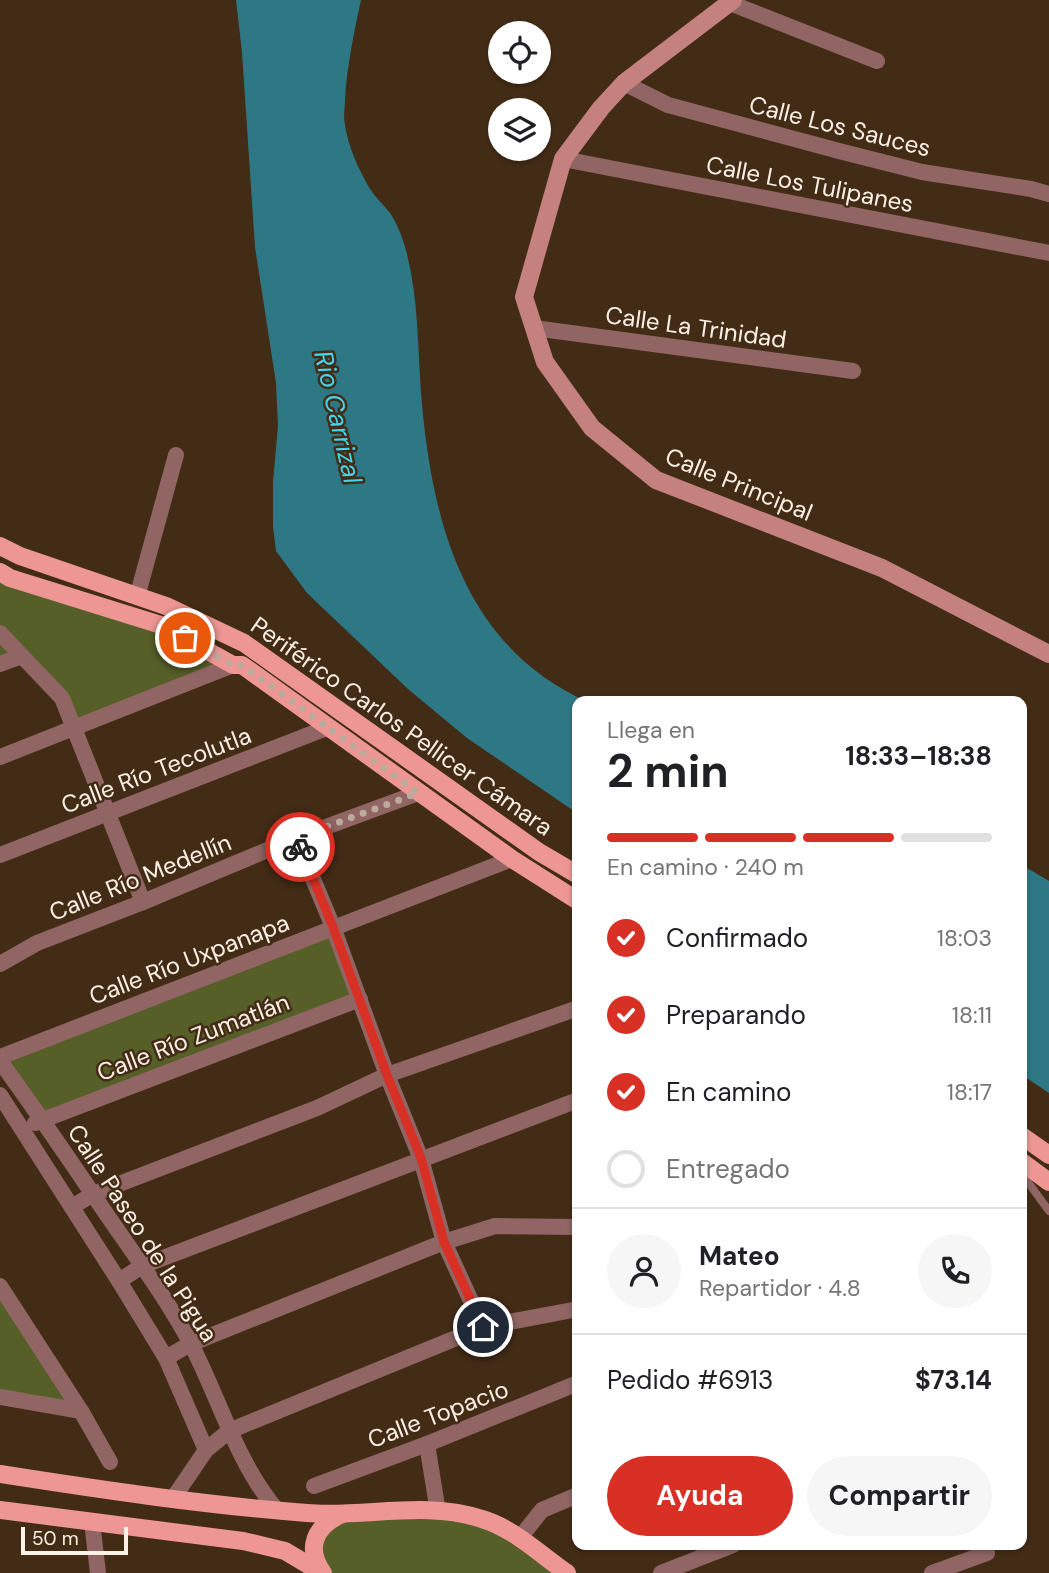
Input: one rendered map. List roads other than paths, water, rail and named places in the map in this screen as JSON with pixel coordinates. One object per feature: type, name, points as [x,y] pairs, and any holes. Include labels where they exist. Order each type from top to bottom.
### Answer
[{"type":"main road","name":"Calle Principal","points":[[732,2],[624,83],[601,108],[563,159],[524,297],[545,362],[592,428],[656,480],[882,568],[1049,654]]},
{"type":"main road","name":"Periférico Carlos Pellicer Cámara","points":[[0,546],[20,556],[166,606],[244,643],[539,852],[572,871]]},
{"type":"main road","name":"Periférico Carlos Pellicer Cámara","points":[[0,572],[10,578],[161,625],[233,665],[242,665],[418,793],[572,897]]},
{"type":"main road","points":[[1027,1140],[1049,1155]]},
{"type":"main road","points":[[1027,1166],[1049,1182]]},
{"type":"main road","points":[[0,1474],[238,1508],[309,1514],[438,1512],[484,1519],[519,1539],[567,1573]]},
{"type":"main road","points":[[0,1510],[217,1536],[267,1545],[290,1553],[323,1573]]},
{"type":"main road","points":[[323,1573],[314,1555],[314,1539],[325,1524],[342,1514]]},
{"type":"street","points":[[732,2],[877,61]]},
{"type":"street","name":"Calle Los Sauces","points":[[624,83],[668,105],[839,151],[922,172],[1049,194]]},
{"type":"street","name":"Calle Los Tulipanes","points":[[563,159],[1049,253]]},
{"type":"street","name":"Calle La Trinidad","points":[[534,328],[853,371]]},
{"type":"street","points":[[137,597],[176,455]]},
{"type":"street","points":[[0,633],[62,698],[143,902]]},
{"type":"street","points":[[0,664],[22,656]]},
{"type":"street","points":[[0,757],[233,665]]},
{"type":"street","name":"Calle Río Tecolutla","points":[[0,855],[329,727]]},
{"type":"street","name":"Calle Río Medellín","points":[[0,964],[37,943],[296,838],[418,793]]},
{"type":"street","points":[[296,838],[421,1158],[444,1242],[483,1327]]},
{"type":"street","name":"Calle Río Uxpanapa","points":[[0,1059],[512,859]]},
{"type":"street","name":"Calle Río Zumatlán","points":[[22,1130],[43,1119],[360,999]]},
{"type":"street","points":[[72,1207],[93,1194],[317,1108],[387,1075],[572,1011]]},
{"type":"street","name":"Calle Paseo de la Pigua","points":[[0,1059],[142,1266],[190,1344],[244,1462],[262,1493],[276,1510]]},
{"type":"street","name":"Calle Paseo de la Pigua","points":[[0,1095],[166,1358],[206,1450]]},
{"type":"street","points":[[119,1281],[142,1266],[572,1102]]},
{"type":"street","points":[[166,1358],[190,1344],[444,1242],[495,1226],[572,1227]]},
{"type":"street","points":[[0,1286],[81,1411],[110,1462]]},
{"type":"street","points":[[172,1500],[206,1450],[229,1431],[483,1327],[572,1310]]},
{"type":"street","name":"Calle Topacio","points":[[314,1486],[427,1444],[572,1384]]},
{"type":"street","points":[[0,1397],[81,1411]]},
{"type":"street","points":[[427,1444],[438,1512]]},
{"type":"street","points":[[519,1539],[541,1510],[572,1497]]},
{"type":"street","points":[[92,1522],[98,1573]]},
{"type":"street","points":[[661,1573],[699,1565],[724,1550]]},
{"type":"street","points":[[932,1573],[987,1553]]},
{"type":"lane","points":[[1027,1181],[1049,1211]]},
{"type":"water","name":"Rio Carrizal","points":[[236,0],[361,0],[347,74],[344,122],[358,166],[370,189],[394,220],[408,257],[416,306],[427,450],[435,494],[447,538],[463,579],[485,616],[512,650],[546,679],[577,696],[572,696],[572,810],[467,738],[408,689],[307,593],[276,551],[273,482],[278,426],[276,383],[255,247]]},
{"type":"water","points":[[1027,868],[1049,881],[1049,1093],[1027,1078]]}]
